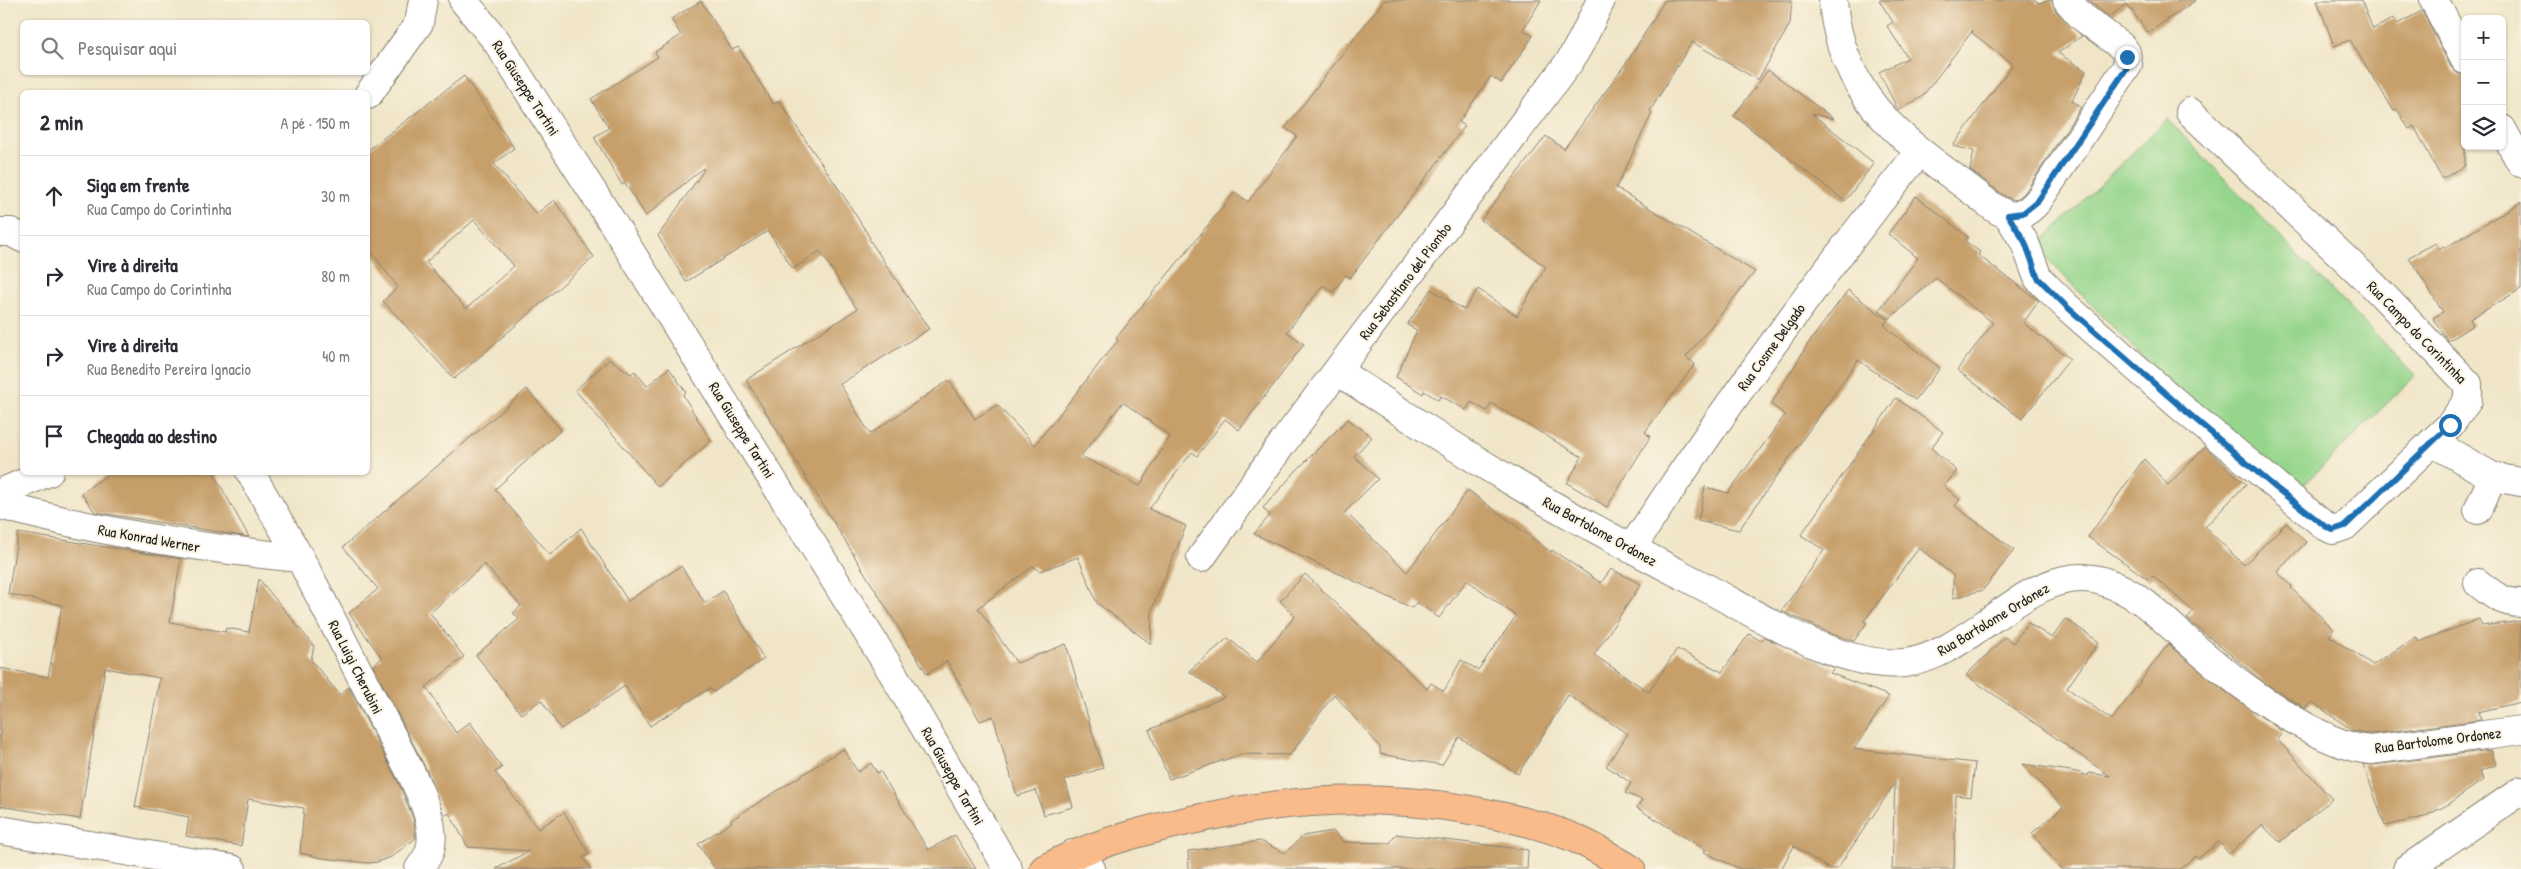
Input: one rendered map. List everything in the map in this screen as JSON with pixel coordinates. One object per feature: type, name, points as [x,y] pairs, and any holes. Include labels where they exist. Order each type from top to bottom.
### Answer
[{"type":"main road","points":[[1044,869],[1082,861],[1150,830],[1223,812],[1285,803],[1340,799],[1397,800],[1458,806],[1528,822],[1584,843],[1631,869]]},
{"type":"street","points":[[370,92],[419,24],[424,0]]},
{"type":"street","name":"Rua Giuseppe Tartini","points":[[463,0],[497,42],[614,225],[892,672],[1008,869]]},
{"type":"street","name":"Rua Sebastiano del Piombo","points":[[1201,558],[1336,371],[1565,68],[1582,40],[1601,0]]},
{"type":"street","points":[[1833,0],[1836,29],[1859,84],[1872,104],[1919,152],[2008,215],[2023,213],[2038,201],[2128,65],[2126,52],[2121,46],[2081,16],[2067,0]]},
{"type":"street","points":[[2434,0],[2461,52]]},
{"type":"street","name":"Rua Campo do Corintinha","points":[[2008,215],[2025,242],[2038,278],[2066,306],[2276,488],[2325,526],[2333,530],[2345,526],[2450,425],[2468,400],[2470,391],[2464,376],[2285,200],[2190,112]]},
{"type":"street","points":[[2506,136],[2521,163]]},
{"type":"street","name":"Rua Cosme Delgado","points":[[1631,549],[1684,468],[1837,255],[1919,152]]},
{"type":"street","points":[[0,232],[11,232],[20,237]]},
{"type":"street","name":"Rua Bartolome Ordonez","points":[[1336,371],[1510,481],[1631,549],[1840,655],[1862,660],[1905,663],[1923,659],[1953,645],[2051,583],[2074,577],[2088,578],[2118,587],[2135,596],[2199,651],[2251,690],[2338,743],[2357,749],[2371,750],[2521,730]]},
{"type":"street","points":[[2432,442],[2492,477],[2521,482]]},
{"type":"street","points":[[0,493],[42,475]]},
{"type":"street","name":"Rua Luigi Cherubini","points":[[252,475],[300,558],[413,777],[425,806],[431,833],[430,852],[419,869]]},
{"type":"street","points":[[2478,510],[2492,477]]},
{"type":"street","name":"Rua Konrad Werner","points":[[0,505],[112,532],[188,545],[300,558]]},
{"type":"street","points":[[2478,583],[2499,599],[2521,603]]},
{"type":"street","points":[[2407,869],[2521,791]]},
{"type":"street","points":[[0,830],[232,869]]},
{"type":"green space","points":[[2167,119],[2415,376],[2284,504],[2036,247]]},
{"type":"building","points":[[1384,0],[1541,0],[1523,30],[1533,36],[1501,83],[1491,76],[1459,122],[1465,126],[1350,278],[1346,275],[1333,292],[1323,285],[1287,332],[1304,344],[1239,430],[1225,419],[1197,456],[1192,452],[1149,509],[1186,526],[1152,609],[1151,644],[1097,603],[1078,557],[1040,571],[1033,566],[978,608],[1017,663],[1066,644],[1103,768],[1065,780],[1073,807],[1044,815],[1036,790],[1017,796],[993,716],[980,721],[947,661],[927,674],[746,380],[857,309],[820,251],[793,269],[768,231],[686,282],[658,236],[704,170],[703,168],[646,216],[625,183],[622,185],[594,137],[609,128],[591,99],[658,57],[655,52],[681,35],[671,19],[701,1],[732,50],[738,47],[773,104],[779,101],[847,201],[869,239],[929,329],[840,384],[870,434],[949,380],[975,419],[997,405],[1035,445],[1118,340],[1116,338],[1235,192],[1248,202],[1297,136],[1285,128]],"holes":[[[1123,402],[1170,436],[1140,486],[1081,456]]]},
{"type":"building","points":[[1665,0],[1792,0],[1790,24],[1758,80],[1692,42],[1650,111],[1652,113],[1616,188],[1755,272],[1686,357],[1695,364],[1645,432],[1650,437],[1607,507],[1567,483],[1582,457],[1491,403],[1487,411],[1471,402],[1466,410],[1441,396],[1438,400],[1424,391],[1423,394],[1396,377],[1417,330],[1407,325],[1431,289],[1464,310],[1478,289],[1517,316],[1546,267],[1481,220],[1546,136],[1564,149],[1631,56]]},
{"type":"building","points":[[1879,0],[2036,0],[2038,3],[2052,0],[2055,10],[2082,36],[2058,53],[2086,71],[2072,101],[2081,107],[2026,191],[2020,197],[2015,200],[2006,197],[1970,170],[1974,151],[1953,146],[2013,64],[1972,33],[1973,30],[1922,97],[1898,110],[1879,72],[1908,58],[1887,26],[1893,22]]},
{"type":"building","points":[[2088,0],[2196,0],[2148,33],[2127,4],[2109,17]]},
{"type":"building","points":[[2317,0],[2361,0],[2373,29],[2394,18],[2397,24],[2422,11],[2451,67],[2461,74],[2461,150],[2465,150],[2465,166],[2442,179],[2414,126],[2409,129],[2397,109],[2394,111],[2350,40],[2334,46]]},
{"type":"building","points":[[1768,70],[1834,119],[1812,114],[1874,163],[1845,201],[1734,116]]},
{"type":"building","points":[[464,76],[514,148],[494,164],[536,214],[554,200],[594,257],[454,379],[383,301],[398,287],[370,251],[370,148]],"holes":[[[474,220],[514,266],[466,309],[426,262]]]},
{"type":"building","points":[[1916,196],[1968,237],[1965,241],[1980,252],[1978,255],[2039,301],[2023,323],[2070,359],[2022,419],[1957,370],[1993,323],[1936,278],[1889,319],[1879,310],[1918,258],[1888,234]]},
{"type":"building","points":[[2521,202],[2521,289],[2470,319],[2473,325],[2448,341],[2433,318],[2443,312],[2409,257],[2436,243],[2439,249],[2444,246],[2445,248]]},
{"type":"building","points":[[1848,290],[1888,320],[1884,324],[1890,331],[1940,368],[1915,400],[1858,360],[1739,530],[1698,521],[1705,487],[1728,493],[1785,415],[1771,404],[1808,344]]},
{"type":"building","points":[[610,359],[631,374],[635,371],[647,386],[669,368],[686,392],[683,395],[711,441],[658,487],[575,390]]},
{"type":"building","points":[[527,389],[561,430],[495,489],[550,555],[581,528],[628,601],[681,566],[705,603],[723,591],[764,659],[713,692],[710,688],[650,726],[625,686],[561,729],[541,700],[521,714],[476,655],[519,619],[513,613],[521,606],[484,564],[430,613],[464,657],[426,687],[456,733],[470,722],[502,768],[495,772],[538,829],[564,812],[589,854],[583,858],[591,869],[496,869],[529,851],[468,847],[449,813],[444,816],[427,771],[373,666],[382,658],[349,613],[378,589],[343,547]]},
{"type":"building","points":[[1896,398],[1943,432],[1931,448],[1957,471],[1944,486],[1960,500],[1955,506],[2014,550],[1983,590],[1953,598],[1953,575],[1919,548],[1864,621],[1867,623],[1854,641],[1832,634],[1782,611],[1824,550],[1801,535]]},
{"type":"building","points":[[1348,419],[1372,437],[1354,456],[1378,479],[1345,512],[1407,572],[1468,490],[1551,552],[1552,550],[1601,583],[1611,569],[1641,584],[1594,655],[1649,692],[1677,649],[1722,672],[1749,634],[1761,641],[1764,637],[1834,668],[1830,673],[1889,696],[1854,749],[1975,763],[1971,797],[1956,795],[1954,869],[1892,869],[1895,783],[1837,869],[1829,869],[1794,846],[1781,869],[1740,869],[1704,852],[1706,850],[1637,808],[1642,800],[1625,793],[1631,783],[1606,766],[1628,734],[1568,695],[1518,774],[1459,737],[1442,765],[1380,754],[1380,747],[1334,694],[1290,755],[1242,754],[1169,779],[1149,730],[1224,697],[1189,671],[1228,638],[1257,662],[1295,616],[1280,601],[1305,574],[1427,689],[1431,683],[1444,691],[1461,660],[1478,670],[1516,616],[1467,580],[1439,618],[1417,602],[1412,608],[1254,534],[1270,515],[1263,508],[1296,471]]},
{"type":"building","points":[[2205,447],[2246,484],[2205,527],[2244,565],[2286,523],[2306,542],[2277,572],[2334,629],[2329,636],[2373,665],[2416,637],[2419,642],[2479,619],[2482,626],[2521,621],[2521,702],[2478,712],[2481,720],[2371,734],[2352,730],[2312,702],[2305,708],[2265,683],[2187,619],[2193,611],[2153,576],[2149,580],[2088,537],[2144,459],[2168,485]]},
{"type":"building","points":[[108,475],[215,475],[249,537],[95,512],[81,493]]},
{"type":"building","points":[[18,533],[181,559],[170,622],[225,632],[226,628],[249,632],[259,579],[314,646],[311,660],[340,695],[349,687],[399,784],[413,818],[416,838],[391,857],[377,862],[369,863],[322,858],[300,853],[304,808],[248,799],[241,846],[186,836],[189,817],[135,807],[160,678],[105,668],[80,819],[0,806],[0,668],[48,677],[62,605],[8,594]]},
{"type":"building","points":[[2066,619],[2099,642],[2067,688],[2112,720],[2168,644],[2225,691],[2283,732],[2277,739],[2332,799],[2280,842],[2262,825],[2229,854],[2219,842],[2198,858],[2195,856],[2180,869],[2061,869],[2032,833],[2063,807],[2022,764],[2077,772],[2088,776],[2089,773],[2110,776],[1966,675],[2005,637],[2013,643],[2028,623],[2052,638]]},
{"type":"building","points":[[843,749],[858,772],[871,763],[877,773],[880,771],[928,850],[955,835],[976,869],[715,869],[698,844],[732,822],[731,820]]},
{"type":"building","points":[[2491,750],[2496,765],[2480,771],[2483,780],[2449,804],[2424,817],[2385,826],[2363,764],[2373,765]]},
{"type":"building","points":[[1333,831],[1343,842],[1390,843],[1396,834],[1528,850],[1527,869],[1189,869],[1188,851],[1260,841],[1285,853],[1303,836]]},
{"type":"route","points":[[2127,57],[2128,65],[2124,72],[2038,201],[2033,207],[2017,216],[2008,215],[2029,250],[2038,278],[2107,344],[2276,488],[2325,526],[2333,530],[2345,526],[2450,425]]}]
